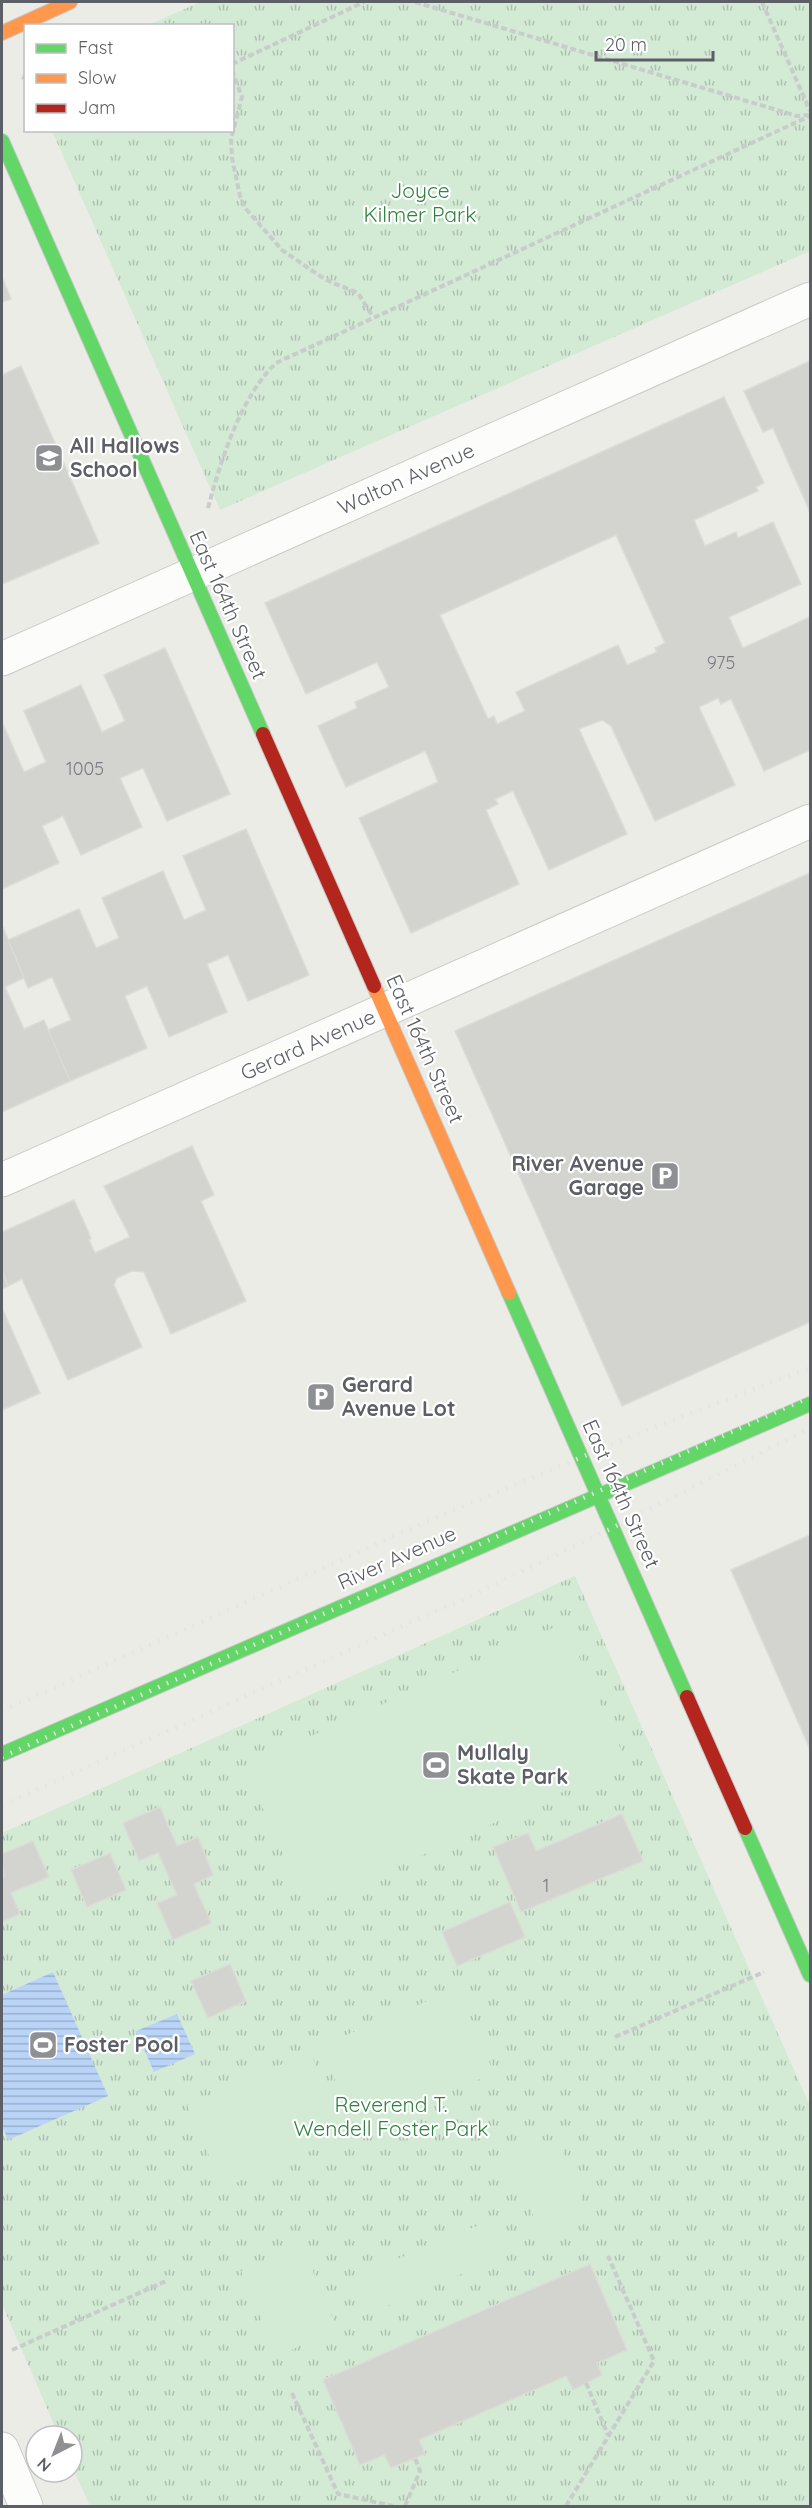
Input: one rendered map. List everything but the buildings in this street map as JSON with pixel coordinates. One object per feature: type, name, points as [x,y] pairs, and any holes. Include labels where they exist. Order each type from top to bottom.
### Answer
[{"type":"street","points":[[2,33],[70,2]]},
{"type":"street","name":"East 164th Street","points":[[2,141],[810,1975]]},
{"type":"street","name":"Walton Avenue","points":[[2,659],[810,299]]},
{"type":"street","name":"Gerard Avenue","points":[[2,1180],[810,821]]},
{"type":"street","name":"River Avenue","points":[[2,1754],[810,1404]]},
{"type":"street","points":[[2,2449],[27,2506]]},
{"type":"path","points":[[234,63],[364,2]]},
{"type":"path","points":[[415,2],[797,116],[810,114]]},
{"type":"path","points":[[762,2],[810,114]]},
{"type":"path","points":[[234,75],[242,97],[234,128]]},
{"type":"path","points":[[208,508],[215,483],[249,396],[266,373],[291,355],[810,114]]},
{"type":"path","points":[[233,132],[232,158],[240,196],[246,209],[282,250],[326,280],[358,293],[373,317]]},
{"type":"path","points":[[615,2037],[764,1972]]},
{"type":"path","points":[[566,2506],[654,2361],[608,2256]]},
{"type":"path","points":[[12,2350],[166,2281]]},
{"type":"path","points":[[585,2383],[609,2436]]},
{"type":"path","points":[[292,2393],[338,2494],[393,2506]]},
{"type":"path","points":[[405,2506],[420,2471],[415,2458]]},
{"type":"green space","name":"Joyce Kilmer Park","points":[[200,2],[810,2],[810,251],[220,510],[52,132],[234,132],[234,24],[151,24]]},
{"type":"green space","name":"Reverend T. Wendell Foster Park","points":[[575,1576],[810,2106],[810,2506],[90,2506],[80,2484],[84,2484],[84,2424],[54,2424],[2,2304],[2,1833]]},
{"type":"green space","name":"Mullaly Skate Park","points":[[564,1623],[627,1763],[307,1907],[244,1766]]},
{"type":"green space","points":[[458,1988],[494,2073],[357,2131],[320,2046]]},
{"type":"green space","points":[[310,2052],[346,2136],[223,2188],[187,2105]]},
{"type":"green space","points":[[557,2138],[589,2218],[543,2236],[521,2190],[498,2160]]},
{"type":"green space","points":[[489,2221],[505,2255],[373,2312],[356,2276]]},
{"type":"green space","points":[[309,2244],[316,2288],[338,2327],[277,2357],[241,2271]]},
{"type":"water","name":"Foster Pool","points":[[53,1972],[108,2096],[8,2140],[2,2125],[2,1995]]},
{"type":"water","points":[[177,2014],[195,2054],[154,2072],[136,2031]]},
{"type":"railway","points":[[2,1711],[428,1521],[647,1430],[810,1368]]},
{"type":"railway","points":[[2,1757],[810,1397]]},
{"type":"railway","points":[[2,1805],[468,1597],[610,1529],[810,1428]]},
{"type":"traffic: fast","points":[[2,141],[263,734]]},
{"type":"traffic: fast","points":[[509,1293],[687,1697]]},
{"type":"traffic: fast","points":[[2,1754],[810,1404]]},
{"type":"traffic: fast","points":[[745,1828],[810,1975]]},
{"type":"traffic: slow","points":[[2,33],[70,2]]},
{"type":"traffic: slow","points":[[374,986],[509,1293]]},
{"type":"traffic: jam","points":[[263,734],[374,986]]},
{"type":"traffic: jam","points":[[687,1697],[745,1828]]},
{"type":"place","name":"All Hallows School","points":[[49,458]]},
{"type":"place","name":"River Avenue Garage","points":[[665,1176]]},
{"type":"place","name":"Gerard Avenue Lot","points":[[321,1397]]},
{"type":"place","name":"Mullaly Skate Park","points":[[436,1765]]},
{"type":"place","name":"Foster Pool","points":[[43,2045]]}]
